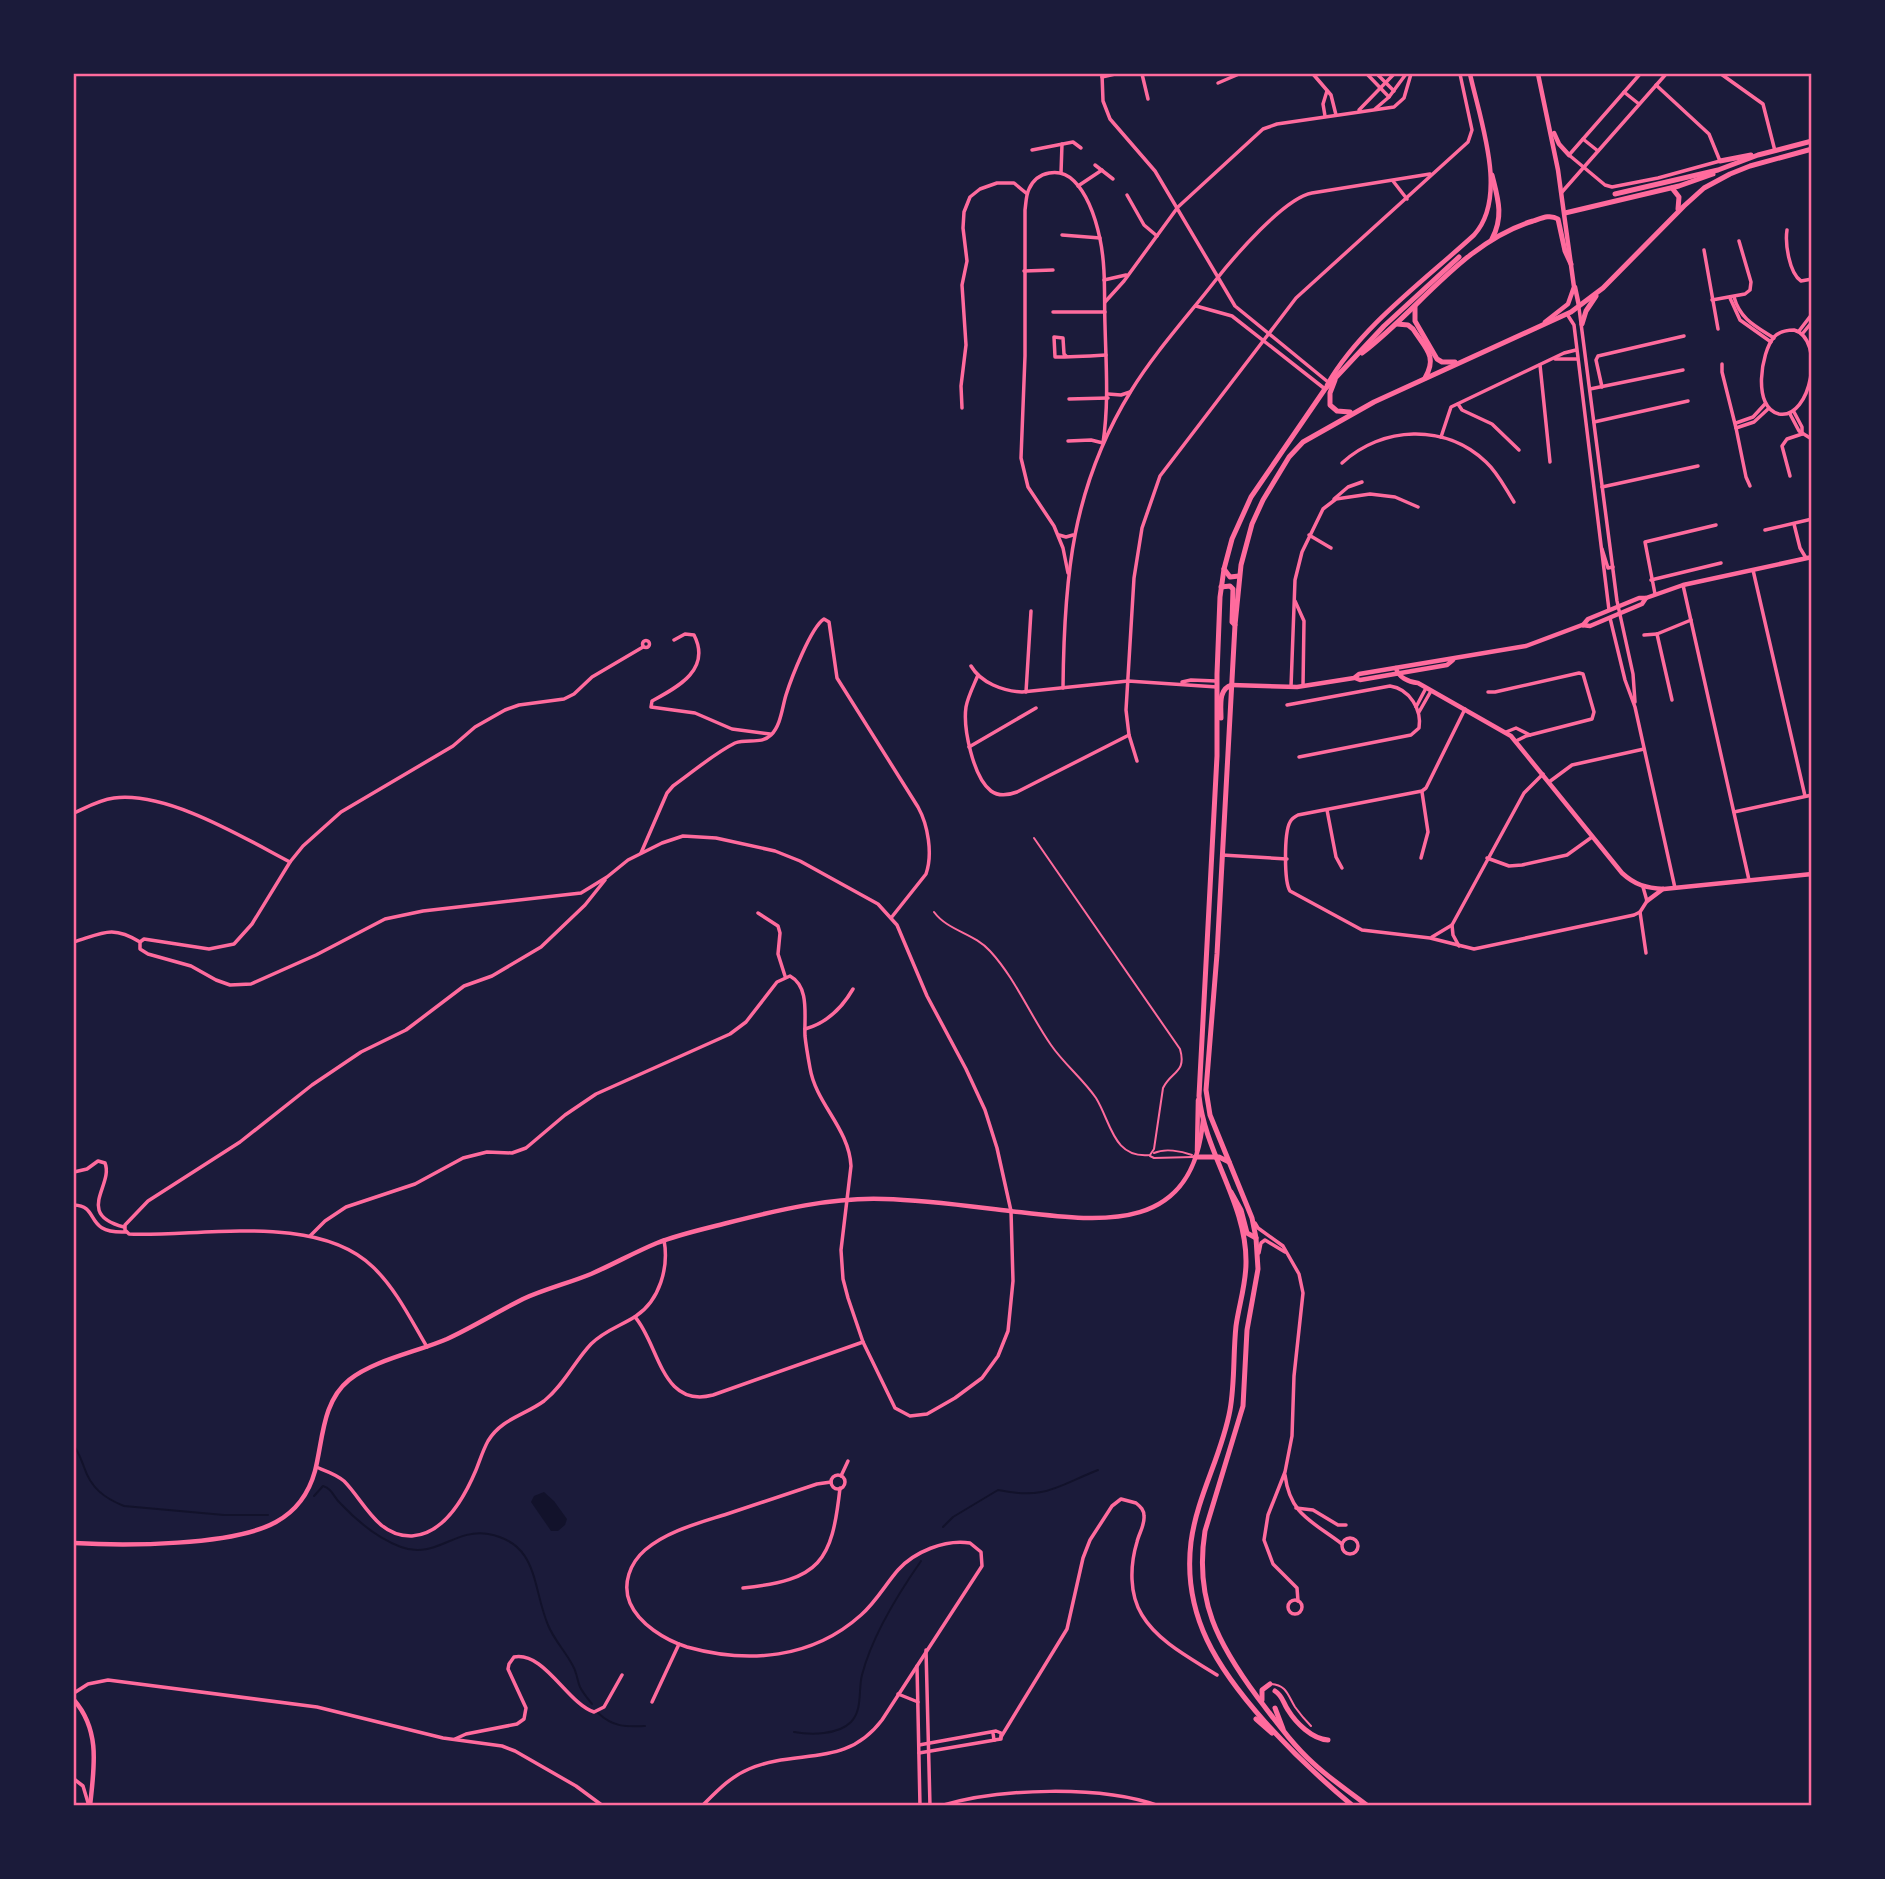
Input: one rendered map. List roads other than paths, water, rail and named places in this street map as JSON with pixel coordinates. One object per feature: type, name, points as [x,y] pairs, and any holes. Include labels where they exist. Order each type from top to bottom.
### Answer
[{"type":"main road","points":[[1470,74],[1500,210],[1499,224],[1492,240]]},
{"type":"main road","points":[[1539,74],[1562,192],[1579,306]]},
{"type":"main road","points":[[1550,126],[1559,144],[1569,155]]},
{"type":"main road","points":[[1615,194],[1718,170],[1758,155],[1811,141]]},
{"type":"main road","points":[[1581,324],[1589,306],[1603,288],[1704,188],[1730,174],[1811,149]]},
{"type":"main road","points":[[1720,161],[1758,155]]},
{"type":"main road","points":[[1564,213],[1672,188],[1704,179],[1718,170]]},
{"type":"main road","points":[[1325,389],[1352,349],[1382,318],[1478,232],[1490,206],[1492,175]]},
{"type":"main road","points":[[1672,188],[1680,198],[1677,212]]},
{"type":"main road","points":[[1350,362],[1396,324],[1467,258],[1492,240],[1527,223],[1553,217],[1560,223],[1565,251],[1571,264]]},
{"type":"main road","points":[[1196,1154],[1217,740],[1221,587],[1232,539],[1247,504],[1325,389],[1384,326],[1460,257]]},
{"type":"main road","points":[[1545,323],[1570,302],[1573,280]]},
{"type":"main road","points":[[74,1543],[107,1545],[186,1541],[265,1528],[297,1506],[309,1489],[329,1410],[343,1386],[363,1371],[427,1347],[535,1294],[592,1274],[664,1240],[771,1213],[847,1201],[887,1199],[1082,1219],[1141,1213],[1159,1205],[1182,1182],[1200,1146],[1217,954],[1239,576],[1245,545],[1257,513],[1289,457],[1310,437],[1354,412],[1566,314],[1603,288]]},
{"type":"main road","points":[[1415,307],[1415,321],[1437,359],[1442,362],[1460,362]]},
{"type":"main road","points":[[1396,324],[1413,328],[1431,359],[1432,367],[1425,378]]},
{"type":"main road","points":[[1336,378],[1330,393],[1330,405],[1337,411],[1354,412]]},
{"type":"main road","points":[[1217,740],[1222,692],[1228,686],[1303,687],[1354,678],[1359,674],[1526,646],[1582,625],[1588,619],[1639,598],[1683,585],[1809,558]]},
{"type":"main road","points":[[1224,569],[1230,577],[1239,576]]},
{"type":"main road","points":[[1221,587],[1230,586],[1233,589],[1231,622],[1235,625]]},
{"type":"main road","points":[[1582,625],[1590,626],[1643,604],[1646,598]]},
{"type":"main road","points":[[1406,672],[1447,665],[1453,660]]},
{"type":"main road","points":[[1398,669],[1406,672],[1419,684]]},
{"type":"main road","points":[[1398,669],[1429,690],[1506,732],[1625,876],[1643,887],[1664,889],[1811,874]]},
{"type":"main road","points":[[1419,684],[1421,670]]},
{"type":"main road","points":[[1647,901],[1664,889]]},
{"type":"main road","points":[[1206,1090],[1210,1115],[1252,1218],[1258,1259],[1247,1330],[1243,1406],[1208,1519],[1202,1562],[1205,1593],[1212,1623],[1224,1649],[1284,1732],[1312,1763],[1368,1805]]},
{"type":"main road","points":[[1199,1096],[1214,1157],[1243,1231],[1246,1269],[1236,1325],[1229,1413],[1196,1518],[1191,1553],[1191,1585],[1202,1629],[1215,1659],[1236,1688],[1308,1769],[1353,1805]]},
{"type":"main road","points":[[1196,1154],[1222,1157],[1229,1162]]},
{"type":"main road","points":[[1225,1183],[1238,1202],[1247,1233],[1256,1238]]},
{"type":"main road","points":[[1249,1685],[1270,1684]]},
{"type":"main road","points":[[1262,1703],[1261,1691],[1270,1684]]},
{"type":"main road","points":[[1275,1691],[1291,1714],[1314,1738],[1328,1740]]},
{"type":"main road","points":[[74,1700],[85,1717],[94,1744],[90,1805]]},
{"type":"main road","points":[[1275,1708],[1284,1732]]},
{"type":"main road","points":[[1256,1719],[1280,1739]]},
{"type":"main road","points":[[1031,1805],[1086,1805]]},
{"type":"street","points":[[1115,74],[1102,75],[1102,95],[1108,114],[1117,128],[1145,156],[1235,306],[1328,382]]},
{"type":"street","points":[[1142,74],[1148,99]]},
{"type":"street","points":[[1218,83],[1239,74]]},
{"type":"street","points":[[1313,74],[1334,102],[1336,115]]},
{"type":"street","points":[[1367,74],[1389,97]]},
{"type":"street","points":[[1377,74],[1394,90]]},
{"type":"street","points":[[1354,112],[1367,104],[1394,74]]},
{"type":"street","points":[[1373,110],[1389,97],[1409,74]]},
{"type":"street","points":[[1104,303],[1178,207],[1263,129],[1325,116],[1394,107],[1401,102],[1409,74]]},
{"type":"street","points":[[1137,761],[1129,735],[1126,710],[1137,549],[1155,484],[1173,456],[1296,298],[1468,142],[1472,134],[1460,74]]},
{"type":"street","points":[[1640,74],[1569,155],[1605,185],[1615,187],[1720,161],[1709,134],[1656,85]]},
{"type":"street","points":[[1562,192],[1666,74]]},
{"type":"street","points":[[1721,74],[1763,104],[1775,150]]},
{"type":"street","points":[[1325,116],[1323,104],[1327,91]]},
{"type":"street","points":[[1624,92],[1639,104]]},
{"type":"street","points":[[1583,139],[1598,152]]},
{"type":"street","points":[[1032,150],[1074,143],[1081,148]]},
{"type":"street","points":[[1061,173],[1062,144]]},
{"type":"street","points":[[1095,165],[1113,179]]},
{"type":"street","points":[[1078,186],[1101,170]]},
{"type":"street","points":[[1068,573],[1058,534],[1028,487],[1021,458],[1027,195],[1038,177],[1051,173],[1069,176],[1078,186],[1091,210],[1100,238],[1108,396],[1102,443]]},
{"type":"street","points":[[1063,688],[1068,573],[1073,535],[1083,494],[1102,443],[1131,391],[1240,250],[1300,196],[1432,174]]},
{"type":"street","points":[[1392,180],[1407,199]]},
{"type":"street","points":[[962,408],[961,381],[966,345],[962,285],[967,261],[963,236],[964,212],[974,192],[997,183],[1014,183],[1027,195]]},
{"type":"street","points":[[1127,195],[1143,223],[1157,236]]},
{"type":"street","points":[[1787,230],[1786,242],[1795,276],[1801,281],[1811,279]]},
{"type":"street","points":[[1062,235],[1100,238]]},
{"type":"street","points":[[1712,300],[1746,294],[1751,287],[1740,241]]},
{"type":"street","points":[[1704,250],[1718,329]]},
{"type":"street","points":[[1024,271],[1054,271]]},
{"type":"street","points":[[1104,281],[1128,274]]},
{"type":"street","points":[[1732,297],[1740,320],[1772,340]]},
{"type":"street","points":[[1196,306],[1232,316],[1325,389]]},
{"type":"street","points":[[1579,306],[1618,607],[1633,674],[1635,707]]},
{"type":"street","points":[[1053,312],[1105,312]]},
{"type":"street","points":[[1566,314],[1573,322],[1610,617],[1635,707],[1675,888]]},
{"type":"street","points":[[1801,332],[1811,314]]},
{"type":"street","points":[[1792,413],[1777,413],[1768,409],[1765,404],[1763,373],[1772,340],[1785,331],[1801,332],[1811,322]]},
{"type":"street","points":[[1792,413],[1804,396],[1811,372],[1810,346],[1801,332]]},
{"type":"street","points":[[1602,387],[1596,360],[1598,356],[1684,336]]},
{"type":"street","points":[[1067,357],[1064,354],[1063,338],[1054,337],[1055,357],[1067,357],[1106,355]]},
{"type":"street","points":[[1441,437],[1448,410],[1458,404],[1576,350],[1582,352],[1586,360]]},
{"type":"street","points":[[1553,359],[1577,359]]},
{"type":"street","points":[[1722,364],[1750,486]]},
{"type":"street","points":[[1540,365],[1550,462]]},
{"type":"street","points":[[1590,389],[1683,370]]},
{"type":"street","points":[[1069,399],[1121,395],[1131,391]]},
{"type":"street","points":[[1121,395],[1124,404]]},
{"type":"street","points":[[1594,422],[1688,401]]},
{"type":"street","points":[[1458,404],[1462,410],[1492,424],[1520,450]]},
{"type":"street","points":[[1736,426],[1753,417],[1765,404]]},
{"type":"street","points":[[1736,426],[1754,422],[1768,409]]},
{"type":"street","points":[[1792,413],[1811,440]]},
{"type":"street","points":[[1106,419],[1110,423],[1114,422]]},
{"type":"street","points":[[1800,427],[1802,434],[1811,440]]},
{"type":"street","points":[[1793,437],[1800,427]]},
{"type":"street","points":[[1342,463],[1362,448],[1385,438],[1409,433],[1441,437],[1466,447],[1485,461],[1498,475],[1514,502]]},
{"type":"street","points":[[1790,476],[1782,449],[1784,442],[1802,434]]},
{"type":"street","points":[[1068,441],[1091,440],[1102,443]]},
{"type":"street","points":[[1602,487],[1698,466]]},
{"type":"street","points":[[1291,687],[1297,570],[1309,536],[1323,509],[1348,487],[1362,482]]},
{"type":"street","points":[[1332,501],[1353,495],[1379,494],[1395,497],[1418,507]]},
{"type":"street","points":[[1765,530],[1811,519]]},
{"type":"street","points":[[1794,523],[1800,548],[1809,558]]},
{"type":"street","points":[[1655,594],[1644,545],[1646,541],[1716,525]]},
{"type":"street","points":[[1058,534],[1066,537],[1073,535]]},
{"type":"street","points":[[1309,536],[1331,548]]},
{"type":"street","points":[[1601,547],[1605,551],[1608,568],[1613,567]]},
{"type":"street","points":[[1796,560],[1800,548]]},
{"type":"street","points":[[1651,580],[1721,564]]},
{"type":"street","points":[[1753,569],[1805,796]]},
{"type":"street","points":[[1683,585],[1749,880]]},
{"type":"street","points":[[1294,599],[1304,621],[1303,687]]},
{"type":"street","points":[[1026,692],[1031,611]]},
{"type":"street","points":[[641,853],[667,793],[673,786],[736,743],[762,740],[772,734],[779,722],[788,687],[798,663],[817,625],[824,619],[829,622],[837,678],[918,807],[926,826],[929,866],[926,874],[891,918]]},
{"type":"street","points":[[1644,635],[1657,634],[1690,620]]},
{"type":"street","points":[[674,640],[685,634],[694,635],[697,647],[695,667],[690,677],[679,687],[652,701],[651,707],[695,713],[732,729],[754,734],[772,734]]},
{"type":"street","points":[[1657,634],[1672,700]]},
{"type":"street","points":[[140,942],[144,939],[209,949],[234,944],[252,924],[290,862],[310,838],[341,812],[453,746],[475,727],[511,707],[552,701],[574,694],[592,677],[643,647]]},
{"type":"street","points":[[1292,657],[1303,658]]},
{"type":"street","points":[[971,666],[978,675],[1004,689],[1026,692],[1128,681],[1180,683],[1191,680],[1217,684]]},
{"type":"street","points":[[1488,692],[1583,674],[1594,712],[1592,719],[1516,741]]},
{"type":"street","points":[[978,675],[966,706],[969,747],[988,788],[994,793],[1006,795],[1017,792],[1129,735]]},
{"type":"street","points":[[1287,705],[1391,686],[1403,690],[1419,712]]},
{"type":"street","points":[[1416,706],[1429,690]]},
{"type":"street","points":[[1299,757],[1411,735],[1419,728],[1419,712],[1429,690]]},
{"type":"street","points":[[969,747],[1036,708]]},
{"type":"street","points":[[1465,709],[1426,788],[1422,791],[1298,815],[1291,820],[1286,885],[1292,894],[1362,930],[1430,938],[1482,949],[1640,912],[1647,901],[1643,887]]},
{"type":"street","points":[[1506,732],[1516,728],[1530,735]]},
{"type":"street","points":[[1549,782],[1572,765],[1644,749]]},
{"type":"street","points":[[1430,938],[1451,925],[1526,790],[1543,774]]},
{"type":"street","points":[[1421,858],[1428,832],[1422,791]]},
{"type":"street","points":[[1734,812],[1811,795]]},
{"type":"street","points":[[74,813],[99,801],[116,798],[134,798],[179,808],[290,862]]},
{"type":"street","points":[[1326,810],[1336,857],[1342,868]]},
{"type":"street","points":[[74,1205],[87,1209],[102,1230],[108,1232],[125,1229],[148,1201],[240,1142],[312,1085],[353,1057],[406,1030],[464,986],[492,976],[541,947],[623,863],[673,839],[692,835],[763,848],[800,861],[878,904],[900,930],[927,996],[985,1110],[997,1148],[1012,1211],[1013,1281],[1010,1322],[998,1356],[975,1384],[927,1414],[910,1416],[895,1408],[863,1342],[845,1289],[841,1269],[841,1242],[850,1154],[842,1131],[814,1084],[802,990],[797,980],[790,976],[777,982],[746,1022],[730,1034],[596,1094],[570,1111],[526,1148],[512,1153],[487,1152],[463,1158],[415,1184],[346,1207],[325,1221],[310,1236]]},
{"type":"street","points":[[1488,858],[1515,866],[1567,855],[1593,837]]},
{"type":"street","points":[[1222,855],[1286,859]]},
{"type":"street","points":[[140,942],[140,949],[148,954],[191,966],[216,979],[240,985],[251,984],[385,919],[423,911],[575,894],[607,877]]},
{"type":"street","points":[[1640,912],[1646,953]]},
{"type":"street","points":[[758,913],[778,926],[778,954],[785,976]]},
{"type":"street","points":[[1451,925],[1452,935],[1459,946]]},
{"type":"street","points":[[74,942],[110,931],[123,932],[140,942]]},
{"type":"street","points":[[805,1029],[831,1016],[845,1004],[853,989]]},
{"type":"street","points":[[74,1172],[87,1169],[98,1161],[105,1163],[107,1172],[98,1195],[99,1208],[111,1223],[135,1234],[281,1233],[310,1236],[350,1250],[372,1266],[387,1282],[427,1347]]},
{"type":"street","points":[[1252,1218],[1258,1228],[1279,1242],[1298,1274],[1303,1293],[1294,1376],[1292,1436],[1285,1472],[1268,1515],[1264,1540],[1273,1564],[1297,1588],[1298,1601]]},
{"type":"street","points":[[1256,1238],[1267,1238],[1285,1252]]},
{"type":"street","points":[[316,1467],[342,1479],[368,1513],[395,1532],[412,1536],[443,1522],[476,1472],[487,1442],[495,1432],[504,1423],[552,1394],[586,1349],[603,1333],[635,1317],[651,1301],[662,1280],[666,1261],[664,1240]]},
{"type":"street","points":[[1258,1259],[1262,1242],[1272,1242]]},
{"type":"street","points":[[635,1317],[670,1383],[682,1393],[697,1397],[713,1395],[863,1342]]},
{"type":"street","points":[[841,1476],[848,1461]]},
{"type":"street","points":[[1285,1472],[1288,1493],[1295,1508],[1342,1544],[1343,1551],[1347,1554],[1356,1550],[1353,1539],[1345,1540],[1342,1544]]},
{"type":"street","points":[[702,1805],[724,1784],[750,1769],[777,1761],[835,1754],[854,1746],[878,1725],[982,1566],[982,1554],[973,1544],[963,1542],[947,1544],[914,1557],[900,1567],[873,1604],[839,1633],[813,1646],[783,1654],[754,1657],[723,1654],[679,1644],[649,1627],[631,1606],[627,1591],[628,1576],[641,1554],[663,1539],[694,1525],[817,1484],[831,1482],[835,1476],[841,1476]]},
{"type":"street","points":[[743,1588],[787,1581],[808,1571],[818,1562],[834,1532],[840,1488],[845,1482],[841,1476]]},
{"type":"street","points":[[831,1482],[834,1488],[840,1488]]},
{"type":"street","points":[[919,1753],[1001,1738],[1067,1629],[1083,1558],[1090,1540],[1112,1506],[1121,1499],[1136,1503],[1144,1514],[1132,1567],[1134,1595],[1140,1613],[1157,1634],[1217,1675]]},
{"type":"street","points":[[1295,1508],[1313,1510],[1338,1525],[1346,1525]]},
{"type":"street","points":[[652,1702],[679,1644]]},
{"type":"street","points":[[926,1650],[930,1805]]},
{"type":"street","points":[[454,1740],[466,1734],[517,1724],[524,1719],[526,1708],[508,1670],[510,1661],[517,1656],[526,1657],[545,1669],[573,1699],[594,1712],[604,1707],[622,1675]]},
{"type":"street","points":[[917,1664],[920,1805]]},
{"type":"street","points":[[74,1693],[84,1685],[94,1682],[115,1681],[317,1707],[454,1740],[507,1747],[586,1792],[603,1805]]},
{"type":"street","points":[[898,1694],[918,1702]]},
{"type":"street","points":[[918,1708],[928,1708]]},
{"type":"street","points":[[995,1740],[992,1737],[995,1732],[1010,1721]]},
{"type":"street","points":[[919,1745],[995,1732],[1001,1733],[1001,1738]]},
{"type":"street","points":[[74,1779],[83,1786],[90,1805]]},
{"type":"street","points":[[940,1805],[997,1796],[1052,1792],[1115,1795],[1159,1805]]},
{"type":"lane","points":[[1034,838],[1080,901],[1181,1053],[1180,1069],[1164,1085],[1154,1149],[1150,1155]]},
{"type":"lane","points":[[934,912],[940,920],[978,940],[992,953],[1053,1048],[1096,1098],[1117,1143],[1132,1154],[1150,1155],[1154,1158],[1196,1154]]},
{"type":"lane","points":[[1150,1155],[1159,1151],[1196,1154]]},
{"type":"lane","points":[[1270,1684],[1279,1685],[1286,1690],[1297,1710],[1311,1726]]},
{"type":"waterway","points":[[74,1446],[94,1486],[104,1496],[124,1506],[224,1515],[268,1515]]},
{"type":"waterway","points":[[943,1527],[953,1517],[998,1490],[1014,1493],[1051,1490],[1098,1470]]},
{"type":"waterway","points":[[314,1496],[323,1486],[326,1487],[361,1523],[401,1547],[424,1550],[476,1533],[505,1539],[517,1547],[531,1569],[551,1630],[570,1661],[580,1687],[592,1704]]},
{"type":"waterway","points":[[794,1732],[832,1732],[846,1726],[855,1717],[862,1675],[872,1645],[895,1601],[921,1561]]},
{"type":"waterway","points":[[598,1713],[620,1725],[645,1726]]}]
